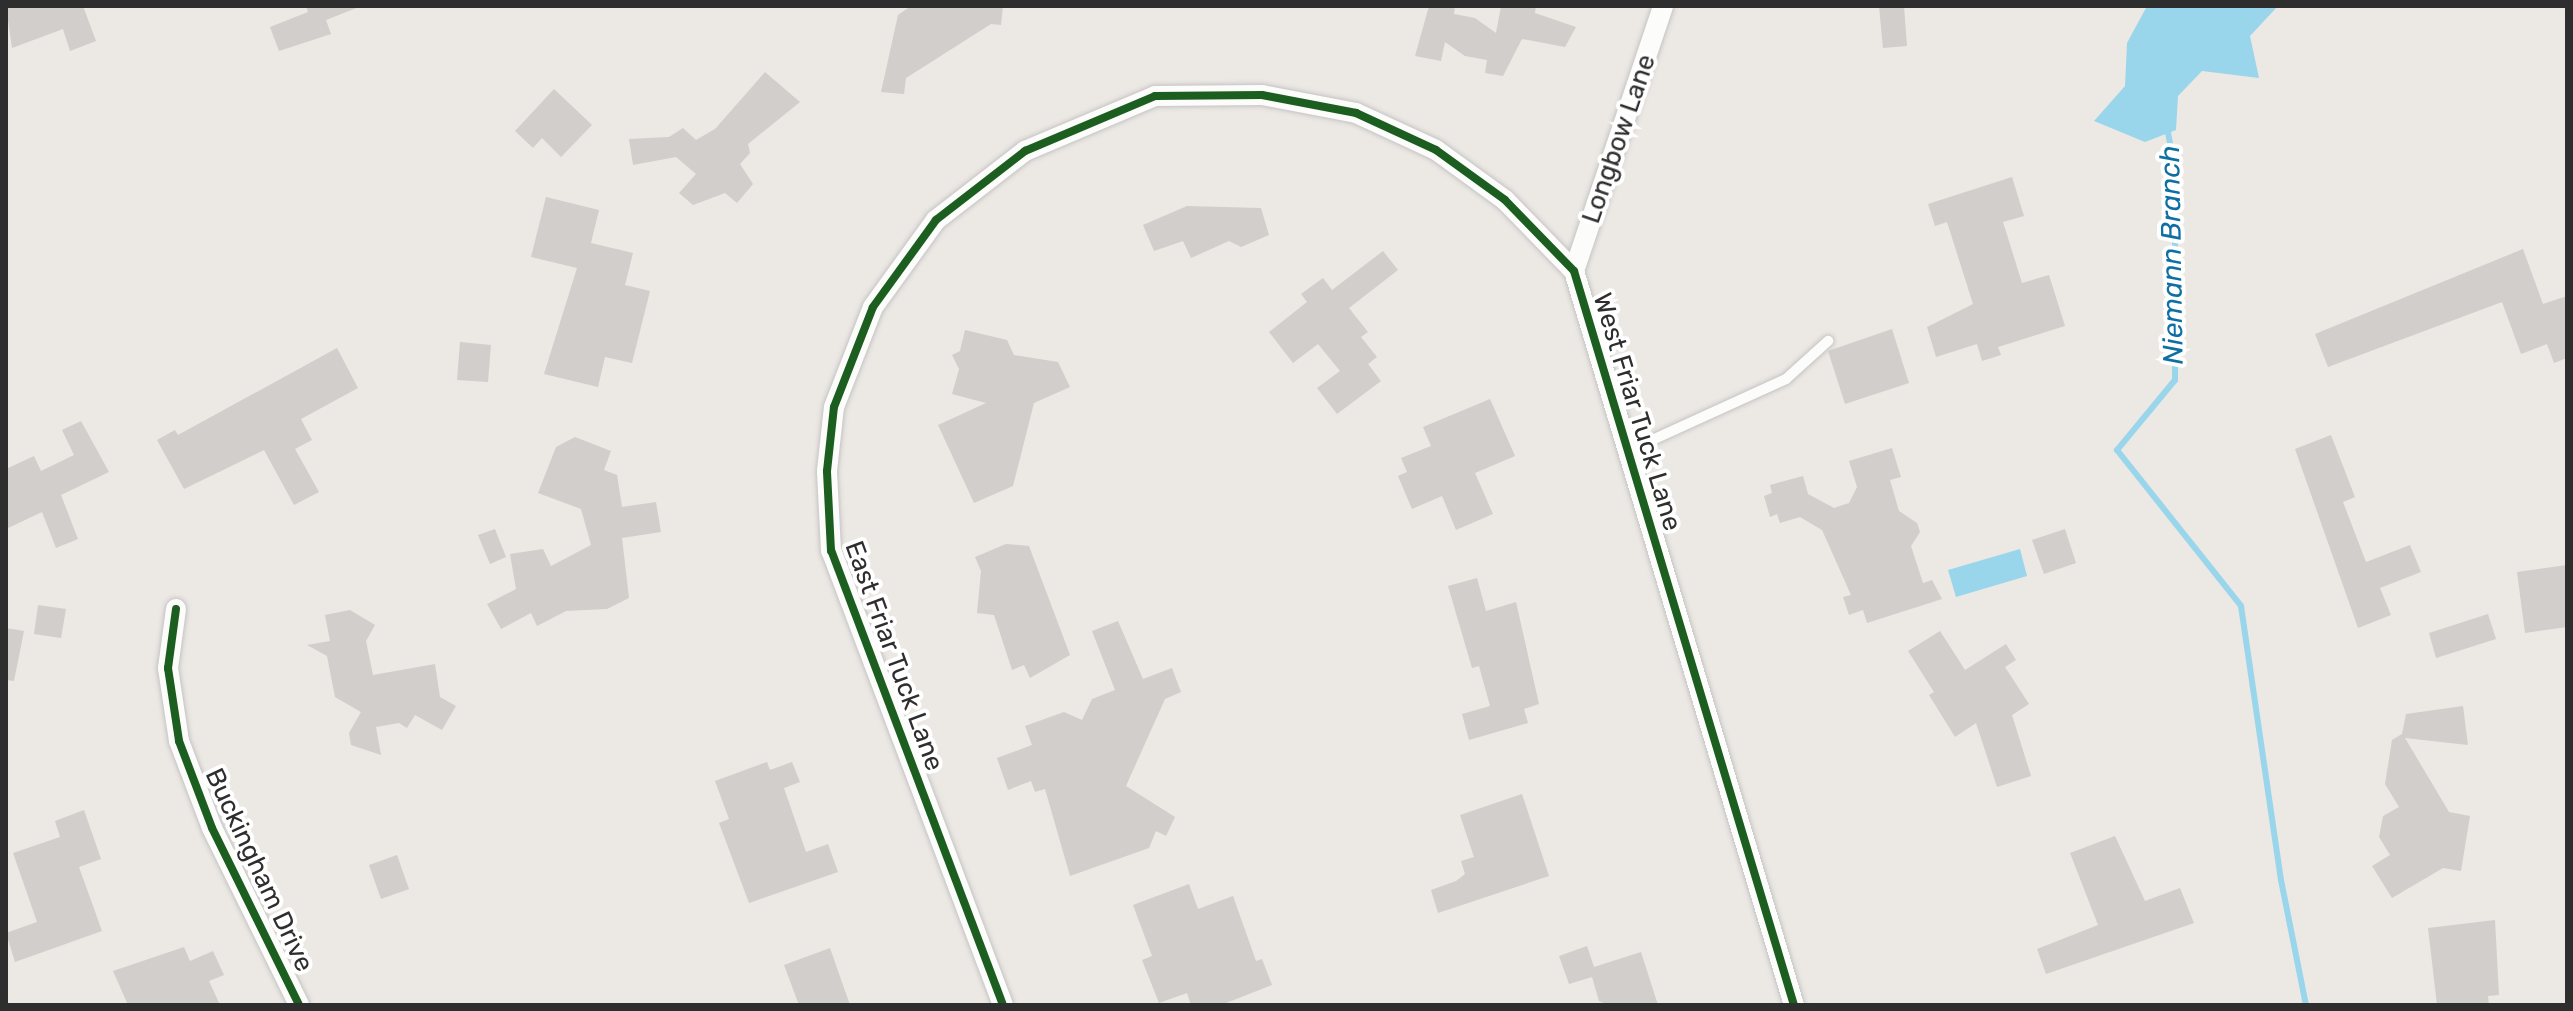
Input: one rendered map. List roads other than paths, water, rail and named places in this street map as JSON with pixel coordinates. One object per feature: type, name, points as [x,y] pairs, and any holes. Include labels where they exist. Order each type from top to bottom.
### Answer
[{"type":"street","name":"Longbow Lane","points":[[1574,271],[1663,6]]},
{"type":"street","name":"West Friar Tuck Lane","points":[[960,202],[1025,151],[1155,96],[1262,95],[1356,113],[1436,150],[1505,200],[1574,271],[1794,1005]]},
{"type":"street","name":"East Friar Tuck Lane","points":[[960,202],[936,220],[873,307],[834,407],[827,471],[831,551],[1003,1005]]},
{"type":"street","name":"Buckingham Drive","points":[[176,609],[168,668],[179,741],[212,828],[299,1005]]},
{"type":"lane","points":[[1628,451],[1786,379],[1828,341]]},
{"type":"water","points":[[2147,6],[2278,6],[2250,36],[2259,78],[2202,71],[2178,96],[2176,130],[2145,142],[2094,121],[2125,86],[2127,43]]},
{"type":"water","points":[[2020,549],[2027,576],[1956,597],[1948,570]]},
{"type":"waterway","name":"Niemann Branch","points":[[2167,127],[2175,170],[2175,380],[2117,450],[2241,606],[2281,880],[2306,1005]]}]
